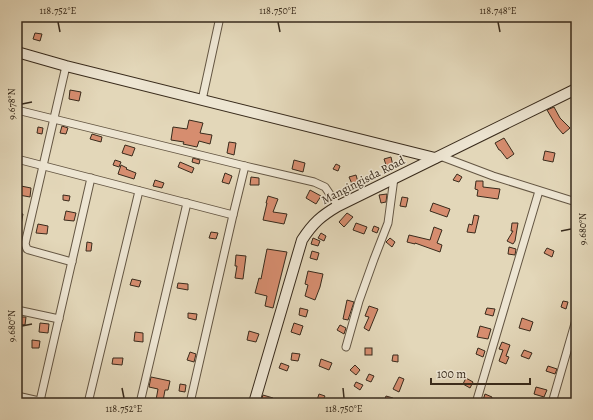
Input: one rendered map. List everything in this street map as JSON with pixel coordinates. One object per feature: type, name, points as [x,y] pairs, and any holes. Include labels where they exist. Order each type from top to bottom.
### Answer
[{"type":"street","points":[[202,100],[220,17]]},
{"type":"street","points":[[17,52],[66,66],[202,100],[438,157],[492,176],[576,202]]},
{"type":"street","points":[[66,66],[44,166],[25,242],[26,247],[29,250],[72,262]]},
{"type":"street","name":"Mangingisda Road","points":[[254,403],[302,240],[310,228],[320,218],[338,206],[576,89]]},
{"type":"street","points":[[17,110],[314,182],[325,187],[338,206]]},
{"type":"street","points":[[17,159],[233,215]]},
{"type":"street","points":[[190,403],[245,166]]},
{"type":"street","points":[[40,401],[91,178]]},
{"type":"street","points":[[346,347],[359,302],[388,223],[394,178]]},
{"type":"street","points":[[88,403],[139,190]]},
{"type":"street","points":[[476,403],[539,191]]},
{"type":"street","points":[[140,403],[187,203]]},
{"type":"street","points":[[17,310],[58,319]]},
{"type":"street","points":[[552,403],[576,320]]},
{"type":"street","points":[[17,396],[48,403]]},
{"type":"building","points":[[35,33],[42,34],[40,41],[33,39]]},
{"type":"building","points":[[70,90],[81,92],[79,101],[69,99]]},
{"type":"building","points":[[554,107],[560,118],[570,128],[563,134],[547,110]]},
{"type":"building","points":[[189,120],[203,123],[200,133],[212,135],[210,144],[199,141],[197,147],[183,144],[184,142],[171,140],[173,127],[187,129]]},
{"type":"building","points":[[62,126],[68,128],[66,134],[60,133]]},
{"type":"building","points":[[38,127],[43,128],[42,134],[37,133]]},
{"type":"building","points":[[92,134],[102,137],[101,142],[90,139]]},
{"type":"building","points":[[504,138],[514,154],[507,159],[495,143]]},
{"type":"building","points":[[229,142],[236,143],[234,155],[227,153]]},
{"type":"building","points":[[125,145],[135,148],[132,156],[122,153]]},
{"type":"building","points":[[545,151],[555,153],[553,162],[543,160]]},
{"type":"building","points":[[391,157],[393,166],[387,168],[384,159]]},
{"type":"building","points":[[193,158],[200,160],[199,164],[192,162]]},
{"type":"building","points":[[115,160],[121,162],[119,167],[113,165]]},
{"type":"building","points":[[294,160],[305,163],[303,172],[292,169]]},
{"type":"building","points":[[180,162],[194,168],[192,173],[178,167]]},
{"type":"building","points":[[336,164],[340,166],[338,171],[333,169]]},
{"type":"building","points":[[121,165],[136,173],[134,179],[118,174]]},
{"type":"building","points":[[225,173],[232,176],[229,184],[222,182]]},
{"type":"building","points":[[457,174],[462,177],[459,182],[453,180]]},
{"type":"building","points":[[356,175],[358,182],[352,184],[349,177]]},
{"type":"building","points":[[251,177],[259,178],[259,185],[250,185]]},
{"type":"building","points":[[155,180],[164,183],[162,188],[153,186]]},
{"type":"building","points":[[476,181],[483,181],[483,187],[500,189],[498,199],[477,196],[478,190],[475,189]]},
{"type":"building","points":[[21,186],[31,188],[30,197],[19,195]]},
{"type":"building","points":[[310,190],[321,196],[316,204],[306,198]]},
{"type":"building","points":[[387,194],[386,202],[381,203],[379,195]]},
{"type":"building","points":[[63,195],[70,196],[69,201],[63,200]]},
{"type":"building","points":[[268,196],[278,199],[273,212],[287,214],[284,224],[263,220]]},
{"type":"building","points":[[402,197],[408,198],[406,207],[400,206]]},
{"type":"building","points":[[433,203],[450,209],[447,217],[430,211]]},
{"type":"building","points":[[66,211],[76,213],[74,221],[64,220]]},
{"type":"building","points":[[17,213],[23,214],[20,230],[17,229]]},
{"type":"building","points":[[347,213],[353,217],[344,227],[339,222]]},
{"type":"building","points":[[474,215],[479,216],[475,233],[467,232],[469,224],[472,225]]},
{"type":"building","points":[[356,223],[367,227],[364,234],[353,230]]},
{"type":"building","points":[[512,223],[518,223],[515,241],[513,244],[507,241],[513,231],[511,231]]},
{"type":"building","points":[[38,224],[48,226],[47,234],[36,233]]},
{"type":"building","points":[[374,226],[379,228],[377,233],[372,231]]},
{"type":"building","points":[[434,227],[442,230],[437,243],[442,245],[440,252],[415,243],[407,242],[409,235],[430,240]]},
{"type":"building","points":[[211,232],[218,233],[216,239],[209,238]]},
{"type":"building","points":[[321,233],[326,236],[324,241],[318,238]]},
{"type":"building","points":[[313,238],[320,241],[318,246],[311,244]]},
{"type":"building","points":[[390,238],[395,242],[392,247],[386,242]]},
{"type":"building","points":[[87,242],[92,243],[91,251],[86,251]]},
{"type":"building","points":[[509,247],[516,249],[515,255],[508,254]]},
{"type":"building","points":[[547,248],[554,251],[552,257],[544,253]]},
{"type":"building","points":[[267,249],[287,252],[273,308],[265,306],[267,296],[255,293],[259,278],[261,279]]},
{"type":"building","points":[[312,251],[319,253],[317,260],[310,258]]},
{"type":"building","points":[[236,255],[246,256],[243,279],[235,278],[237,266],[235,266]]},
{"type":"building","points":[[308,271],[323,274],[315,300],[305,296],[308,285],[305,284]]},
{"type":"building","points":[[132,279],[141,281],[139,287],[130,285]]},
{"type":"building","points":[[178,283],[188,284],[188,290],[177,288]]},
{"type":"building","points":[[347,300],[354,302],[348,320],[343,319]]},
{"type":"building","points":[[563,301],[568,302],[566,309],[561,307]]},
{"type":"building","points":[[369,306],[378,309],[369,331],[364,328],[369,317],[365,316]]},
{"type":"building","points":[[300,308],[308,310],[306,317],[299,315]]},
{"type":"building","points":[[487,308],[495,309],[493,316],[485,314]]},
{"type":"building","points":[[188,313],[197,314],[196,320],[188,318]]},
{"type":"building","points":[[18,317],[26,317],[25,325],[17,324]]},
{"type":"building","points":[[522,318],[533,322],[530,331],[519,328]]},
{"type":"building","points":[[40,323],[49,324],[48,333],[39,332]]},
{"type":"building","points":[[294,323],[303,326],[300,335],[291,332]]},
{"type":"building","points":[[340,325],[346,328],[344,334],[337,330]]},
{"type":"building","points":[[480,326],[491,329],[488,339],[477,337]]},
{"type":"building","points":[[249,331],[259,334],[256,342],[247,340]]},
{"type":"building","points":[[135,332],[143,333],[143,342],[134,341]]},
{"type":"building","points":[[32,340],[40,341],[39,348],[32,348]]},
{"type":"building","points":[[502,342],[510,345],[506,356],[509,357],[506,364],[499,361],[503,350],[499,349]]},
{"type":"building","points":[[365,348],[372,348],[372,355],[365,355]]},
{"type":"building","points":[[478,348],[485,351],[483,357],[476,354]]},
{"type":"building","points":[[524,350],[532,353],[529,359],[521,356]]},
{"type":"building","points":[[190,352],[196,354],[194,362],[187,360]]},
{"type":"building","points":[[292,353],[300,354],[298,361],[291,360]]},
{"type":"building","points":[[393,355],[398,355],[398,362],[392,361]]},
{"type":"building","points":[[113,358],[123,358],[122,365],[112,364]]},
{"type":"building","points":[[321,359],[332,363],[329,370],[319,366]]},
{"type":"building","points":[[281,363],[289,366],[287,371],[279,368]]},
{"type":"building","points":[[355,365],[360,370],[356,375],[350,370]]},
{"type":"building","points":[[548,366],[557,369],[555,374],[546,371]]},
{"type":"building","points":[[369,374],[374,376],[371,382],[366,380]]},
{"type":"building","points":[[151,377],[170,381],[168,390],[165,390],[163,401],[156,400],[158,389],[149,387]]},
{"type":"building","points":[[399,377],[404,379],[399,392],[393,389]]},
{"type":"building","points":[[466,378],[473,382],[470,388],[463,384]]},
{"type":"building","points":[[356,382],[363,385],[360,390],[354,386]]},
{"type":"building","points":[[180,384],[186,385],[185,392],[179,391]]},
{"type":"building","points":[[536,387],[547,390],[544,397],[534,394]]},
{"type":"building","points":[[319,394],[325,396],[322,402],[317,400]]},
{"type":"building","points":[[485,394],[492,397],[490,403],[482,403]]},
{"type":"building","points":[[263,395],[273,398],[271,403],[261,401]]},
{"type":"building","points":[[386,396],[393,398],[391,403],[384,401]]}]
